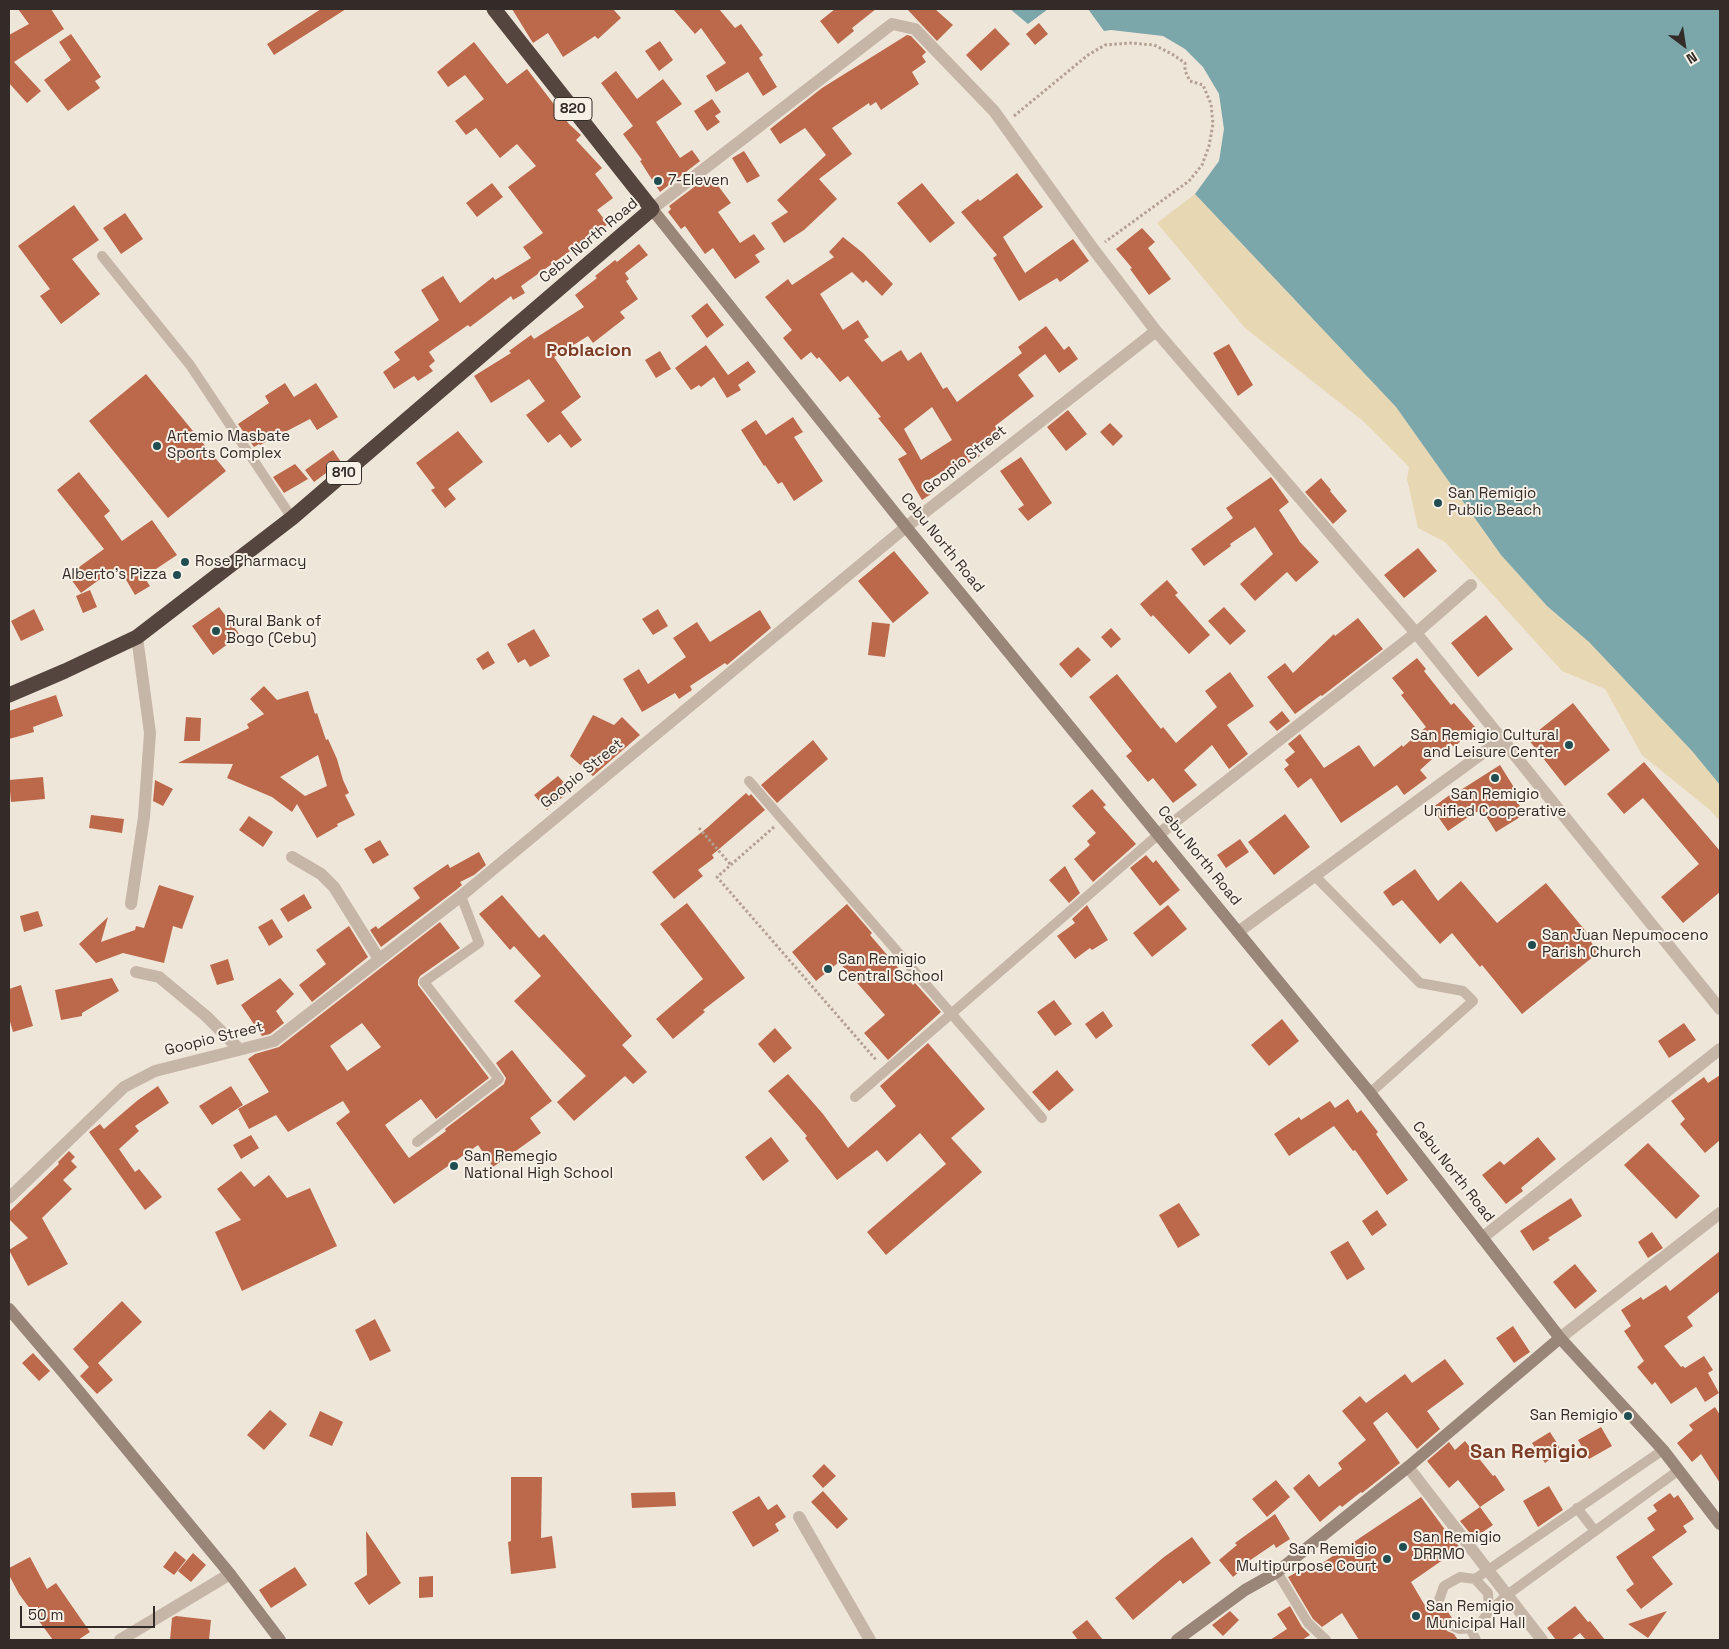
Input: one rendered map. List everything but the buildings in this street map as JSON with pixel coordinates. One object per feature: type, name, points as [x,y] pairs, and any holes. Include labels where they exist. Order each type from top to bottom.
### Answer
[{"type":"highway","name":"820","points":[[494,9],[652,209]]},
{"type":"highway","name":"Cebu North Road","points":[[9,695],[137,637],[292,518],[652,209]]},
{"type":"main road","name":"Cebu North Road","points":[[652,209],[906,527],[1370,1093],[1560,1338],[1663,1450],[1720,1524]]},
{"type":"main road","points":[[9,1309],[230,1574],[276,1638]]},
{"type":"main road","points":[[1177,1640],[1245,1590],[1276,1572],[1408,1467],[1560,1338]]},
{"type":"street","points":[[652,209],[892,24],[915,29],[994,111],[1094,250],[1156,331],[1416,632],[1720,1009]]},
{"type":"street","name":"Goopio Street","points":[[9,1198],[124,1087],[155,1071],[274,1040],[461,896],[906,527],[1156,331]]},
{"type":"street","points":[[1159,834],[1416,632],[1471,585]]},
{"type":"street","points":[[132,904],[144,817],[150,734],[137,637]]},
{"type":"street","points":[[1238,932],[1502,740]]},
{"type":"street","points":[[292,857],[321,874],[334,887],[379,959]]},
{"type":"street","points":[[136,972],[159,978],[206,1016],[239,1050]]},
{"type":"street","points":[[1482,1238],[1720,1049]]},
{"type":"street","points":[[1560,1338],[1720,1213]]},
{"type":"street","points":[[1408,1467],[1542,1640]]},
{"type":"street","points":[[799,1517],[870,1640]]},
{"type":"street","points":[[120,1640],[230,1574]]},
{"type":"lane","points":[[102,256],[190,364],[292,518]]},
{"type":"lane","points":[[749,781],[1042,1118]]},
{"type":"lane","points":[[855,1097],[1159,834]]},
{"type":"lane","points":[[1314,875],[1420,983],[1463,991],[1473,1001],[1370,1093]]},
{"type":"lane","points":[[417,1142],[499,1079],[424,982],[479,943],[461,896]]},
{"type":"lane","points":[[1475,1579],[1663,1450]]},
{"type":"lane","points":[[1450,1625],[1460,1629],[1470,1628],[1481,1622],[1488,1612],[1507,1595],[1679,1470]]},
{"type":"lane","points":[[1578,1508],[1595,1531]]},
{"type":"lane","points":[[1276,1572],[1308,1623],[1326,1640]]},
{"type":"lane","points":[[1438,1603],[1444,1586],[1460,1577],[1475,1579],[1488,1593],[1488,1612]]},
{"type":"lane","points":[[1470,1628],[1476,1640]]},
{"type":"path","points":[[1004,124],[1088,55],[1105,45],[1130,43],[1154,46],[1172,54],[1185,63],[1185,71],[1190,82],[1203,85],[1211,104],[1213,124],[1209,146],[1202,165],[1189,182],[1094,250]]},
{"type":"path","points":[[783,820],[717,877],[885,1071]]},
{"type":"path","points":[[699,828],[731,865]]},
{"type":"sand","name":"San Remigio Public Beach","points":[[1195,194],[1396,407],[1501,555],[1547,606],[1589,642],[1692,751],[1720,785],[1720,821],[1710,810],[1642,755],[1605,689],[1562,671],[1445,542],[1418,528],[1407,479],[1409,467],[1363,421],[1245,328],[1157,223]]},
{"type":"water","points":[[1010,9],[1048,9],[1028,24]]},
{"type":"water","points":[[1088,9],[1720,9],[1720,785],[1692,751],[1589,642],[1547,606],[1501,555],[1396,407],[1195,194],[1219,161],[1224,129],[1219,94],[1203,67],[1185,49],[1163,36],[1111,30],[1104,31]]},
{"type":"place","name":"7-Eleven","points":[[658,181]]},
{"type":"place","name":"Artemio Masbate Sports Complex","points":[[157,446]]},
{"type":"place","name":"San Remigio Public Beach","points":[[1438,503]]},
{"type":"place","name":"Rose Pharmacy","points":[[185,562]]},
{"type":"place","name":"Alberto's Pizza","points":[[177,575]]},
{"type":"place","name":"Rural Bank of Bogo (Cebu)","points":[[216,631]]},
{"type":"place","name":"San Remigio Cultural and Leisure Center","points":[[1569,745]]},
{"type":"place","name":"San Remigio Unified Cooperative","points":[[1495,778]]},
{"type":"place","name":"San Juan Nepumoceno Parish Church","points":[[1532,945]]},
{"type":"place","name":"San Remigio Central School","points":[[828,969]]},
{"type":"place","name":"San Remegio National High School","points":[[454,1166]]},
{"type":"place","name":"San Remigio","points":[[1628,1416]]},
{"type":"place","name":"San Remigio DRRMO","points":[[1403,1547]]},
{"type":"place","name":"San Remigio Multipurpose Court","points":[[1387,1559]]},
{"type":"place","name":"San Remigio Municipal Hall","points":[[1416,1616]]},
{"type":"district","name":"Poblacion","points":[[589,351]]},
{"type":"district","name":"San Remigio","points":[[1529,1453]]}]
